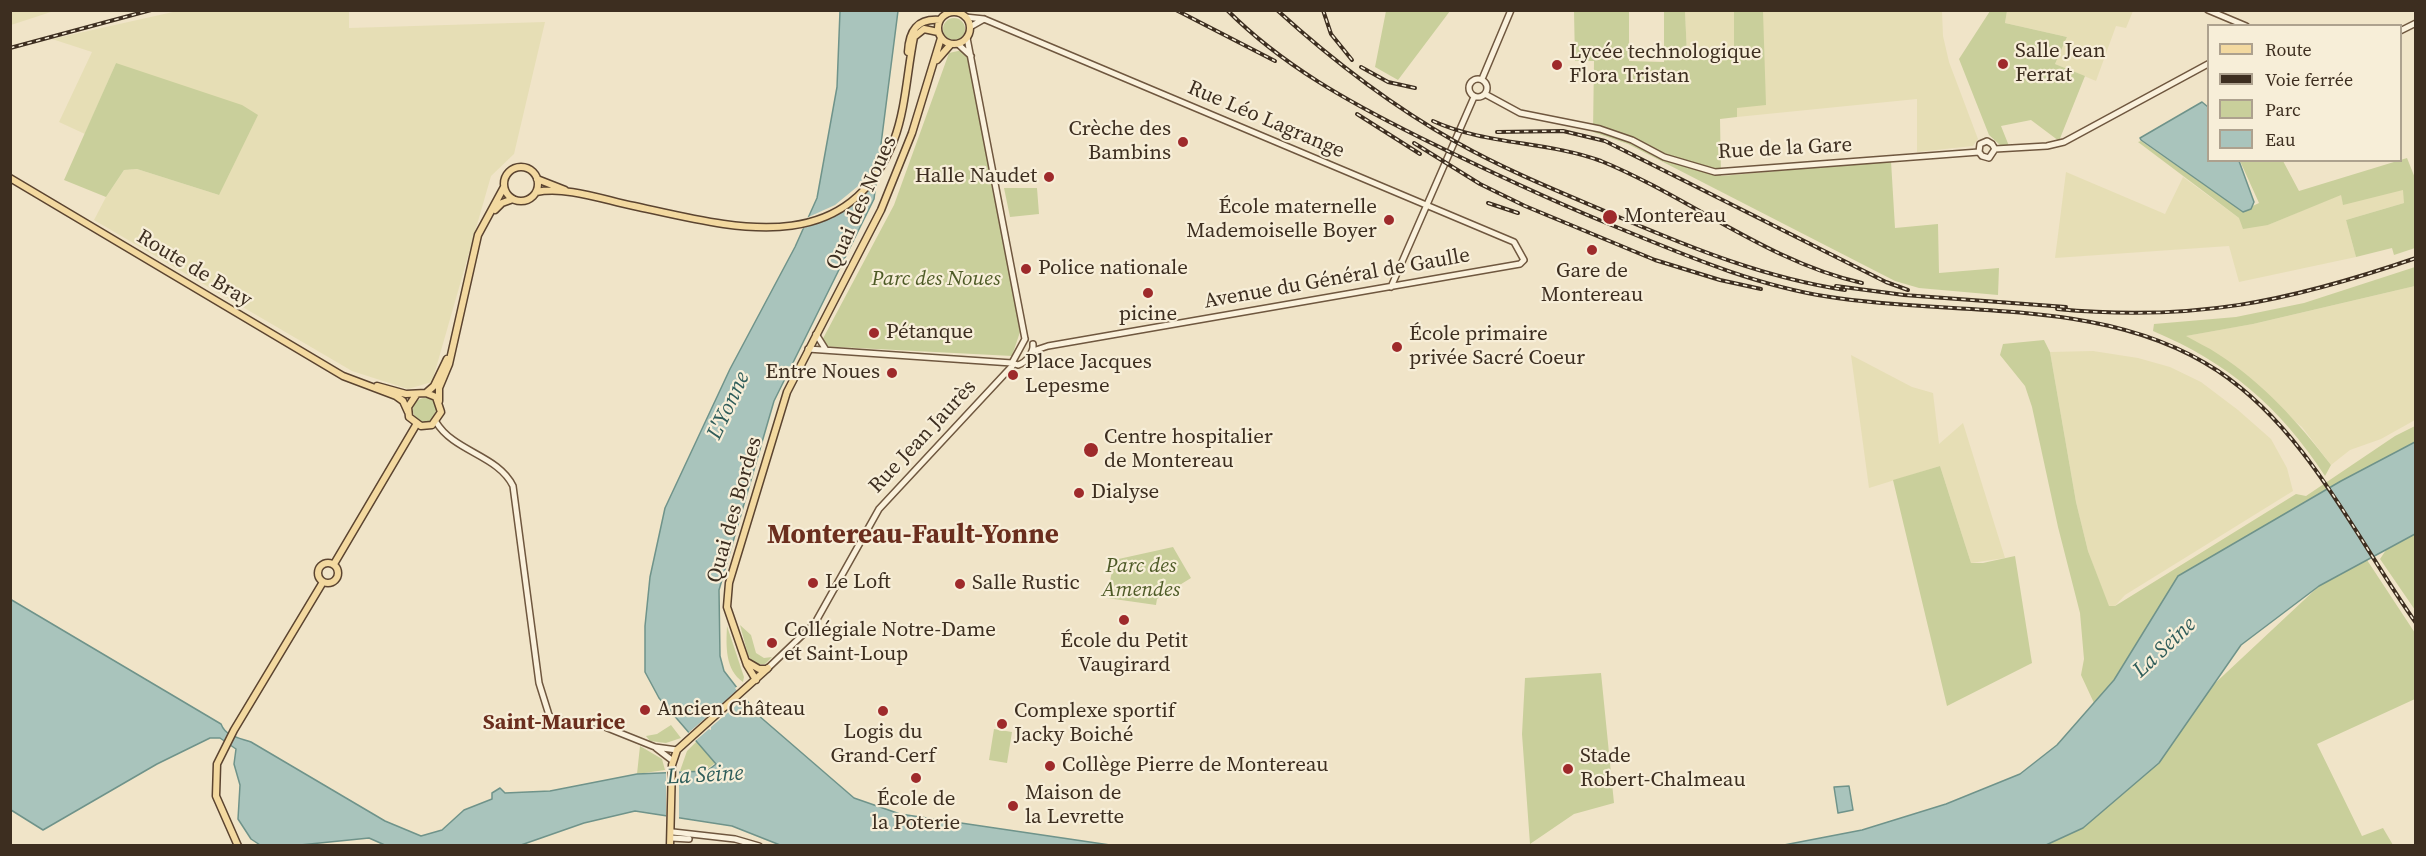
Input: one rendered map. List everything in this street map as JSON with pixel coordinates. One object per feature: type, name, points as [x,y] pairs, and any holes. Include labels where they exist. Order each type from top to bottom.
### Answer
[{"type":"main road","points":[[1482,79],[1511,10]]},
{"type":"main road","points":[[2208,10],[2241,24]]},
{"type":"main road","points":[[486,219],[502,203],[513,199],[526,200],[536,192],[546,190],[757,229],[790,227],[814,221],[850,201],[865,187],[880,167],[895,137],[900,117],[909,37],[912,29],[920,23],[940,20],[949,12],[961,13],[970,27]]},
{"type":"main road","name":"Rue Léo Lagrange","points":[[961,13],[984,19],[1514,242],[1524,262]]},
{"type":"main road","points":[[984,19],[970,27],[967,38],[1025,339],[1013,363]]},
{"type":"main road","points":[[934,66],[940,20]]},
{"type":"main road","points":[[2402,30],[2415,22]]},
{"type":"main road","points":[[907,69],[918,32],[924,29],[955,44],[972,58]]},
{"type":"main road","points":[[934,66],[955,44],[967,38]]},
{"type":"main road","points":[[1995,149],[2047,146],[2064,142],[2207,65]]},
{"type":"main road","name":"Quai des Noues","points":[[808,349],[881,210],[901,164],[934,66]]},
{"type":"main road","points":[[1474,97],[1469,89],[1470,83],[1475,79],[1482,79]]},
{"type":"main road","points":[[1474,97],[1485,94],[1487,86],[1482,79]]},
{"type":"main road","name":"Rue de la Gare","points":[[1485,94],[1520,113],[1600,129],[1632,140],[1664,157],[1715,172],[1729,173],[1979,152]]},
{"type":"main road","points":[[1392,287],[1474,97]]},
{"type":"main road","points":[[1986,141],[1995,149],[1989,158],[1979,152],[1980,144],[1986,141]]},
{"type":"main road","points":[[453,345],[434,386],[426,393],[416,395],[409,402],[408,412],[417,425],[427,427],[436,422],[441,412],[439,388],[453,345],[478,235],[504,188],[507,174],[519,167],[528,169],[537,179],[576,194]]},
{"type":"main road","name":"Route de Bray","points":[[10,178],[343,376],[403,401],[408,412]]},
{"type":"main road","points":[[536,192],[537,179]]},
{"type":"main road","points":[[504,188],[513,199]]},
{"type":"main road","name":"Avenue du Général de Gaulle","points":[[1033,351],[1048,345],[1392,287],[1524,262]]},
{"type":"main road","points":[[816,334],[826,350]]},
{"type":"main road","points":[[808,349],[1023,363],[1033,351],[1034,344],[1025,339]]},
{"type":"main road","name":"Avenue du Général de Gaulle","points":[[1034,344],[1048,345]]},
{"type":"main road","name":"Quai des Bordes","points":[[756,680],[746,662],[727,607],[729,583],[779,414],[808,349]]},
{"type":"main road","name":"Rue Jean Jaurès","points":[[677,750],[784,656],[815,623],[879,509],[1013,363]]},
{"type":"main road","name":"Route de Bray","points":[[363,383],[416,395]]},
{"type":"main road","points":[[426,393],[439,401]]},
{"type":"main road","points":[[436,422],[443,434],[498,469],[513,486],[539,683],[547,709],[553,719],[595,723],[655,747],[673,760]]},
{"type":"main road","points":[[334,564],[417,425]]},
{"type":"main road","points":[[325,562],[334,564],[338,569],[337,578],[329,583],[323,582],[318,575],[320,566],[325,562]]},
{"type":"main road","points":[[237,846],[219,804],[215,787],[217,764],[225,745],[323,582]]},
{"type":"main road","points":[[746,662],[759,669],[768,668]]},
{"type":"main road","points":[[655,747],[677,750],[672,771],[673,836],[670,846]]},
{"type":"main road","points":[[673,836],[735,839],[759,846]]},
{"type":"main road","points":[[673,836],[677,846]]},
{"type":"main road","points":[[682,846],[690,837]]},
{"type":"shaded area","points":[[11,10],[54,10],[54,11],[11,25]]},
{"type":"shaded area","points":[[182,10],[349,11],[349,28],[545,22],[514,154],[491,176],[432,382],[408,389],[352,371],[94,220],[124,170],[137,169],[219,195],[116,63],[85,134],[59,122],[92,52],[52,39]]},
{"type":"shaded area","points":[[1685,11],[1942,11],[1943,36],[1949,62],[1978,139],[1973,146],[1917,152],[1917,99],[1737,117],[1737,54],[1687,55]]},
{"type":"shaded area","points":[[2007,11],[2133,11],[2126,28],[2116,26],[2096,81],[2055,64],[2067,37],[2005,23]]},
{"type":"shaded area","points":[[2066,172],[2165,214],[2183,177],[2239,218],[2268,225],[2341,194],[2343,204],[2404,189],[2404,203],[2346,220],[2356,257],[2239,282],[2229,246],[2055,258]]},
{"type":"shaded area","points":[[2415,286],[2415,420],[2381,439],[2350,450],[2331,465],[2302,427],[2185,336],[2253,324]]},
{"type":"shaded area","points":[[2093,351],[2138,358],[2170,367],[2201,382],[2271,439],[2287,468],[2293,491],[2125,595],[2115,606],[2108,606],[2088,551],[2076,502],[2050,352]]},
{"type":"shaded area","points":[[1851,355],[1912,387],[1933,393],[1939,444],[1963,423],[2005,558],[1971,563],[1940,466],[1869,488]]},
{"type":"green space","points":[[1386,11],[1450,11],[1398,80],[1375,67]]},
{"type":"green space","points":[[1574,11],[1629,11],[1629,61],[1664,62],[1664,11],[1685,11],[1687,55],[1734,54],[1734,11],[1763,11],[1766,105],[1737,108],[1737,117],[1720,119],[1721,176],[1891,161],[1895,228],[1938,224],[1939,273],[1999,268],[1998,295],[1919,288],[1895,281],[1628,144],[1593,132],[1594,61],[1575,61]]},
{"type":"green space","points":[[1990,11],[2007,11],[2005,23],[2067,37],[2055,64],[2085,76],[2059,141],[2031,120],[2001,126],[2009,146],[2000,145],[1989,135],[1959,59]]},
{"type":"green space","points":[[954,18],[962,21],[965,29],[962,37],[954,40],[946,37],[943,29],[946,21]]},
{"type":"green space","name":"Parc des Noues","points":[[967,49],[1020,332],[1012,356],[819,346],[894,205],[949,53]]},
{"type":"green space","points":[[116,63],[242,105],[258,115],[219,195],[137,169],[124,170],[106,197],[64,180]]},
{"type":"green space","points":[[2141,141],[2242,211],[2259,203],[2240,162],[2284,162],[2299,191],[2394,162],[2402,162],[2402,160],[2407,158],[2415,178],[2415,248],[2394,255],[2392,248],[2356,257],[2346,220],[2404,203],[2403,190],[2343,205],[2341,195],[2268,225],[2243,229],[2239,218],[2138,142]]},
{"type":"green space","points":[[1004,188],[1037,188],[1039,214],[1010,217]]},
{"type":"green space","points":[[2415,267],[2415,286],[2253,324],[2186,336],[2234,365],[2279,404],[2331,465],[2325,476],[2290,429],[2251,390],[2206,357],[2153,331],[2154,324],[2236,317],[2304,303]]},
{"type":"green space","points":[[2044,340],[2050,352],[2076,502],[2088,551],[2109,606],[2115,606],[2296,494],[2306,496],[2395,436],[2415,426],[2415,442],[2341,481],[2178,576],[2114,680],[2094,703],[2081,675],[2084,659],[2080,613],[2058,527],[2032,407],[2025,386],[2000,355],[2003,344]]},
{"type":"green space","points":[[425,398],[433,402],[437,410],[433,418],[425,422],[417,418],[413,410],[417,402]]},
{"type":"green space","points":[[1940,466],[1971,563],[1983,563],[2015,556],[2032,663],[1947,706],[1893,480]]},
{"type":"green space","points":[[2415,534],[2415,610],[2380,559],[2386,550]]},
{"type":"green space","name":"Parc des Amendes","points":[[1173,547],[1191,578],[1157,599],[1156,605],[1107,598],[1114,560]]},
{"type":"green space","points":[[2367,560],[2415,633],[2415,699],[2317,744],[2362,836],[2383,828],[2393,845],[2041,846],[2319,586]]},
{"type":"green space","points":[[740,625],[751,635],[756,653],[764,658],[772,657],[765,664],[754,664],[748,655]]},
{"type":"green space","points":[[727,626],[744,677],[743,682],[733,671],[728,657]]},
{"type":"green space","name":"Stade Robert-Chalmeau","points":[[1601,673],[1614,803],[1574,814],[1530,844],[1522,734],[1525,678]]},
{"type":"green space","points":[[671,725],[681,738],[666,743],[650,741],[646,736],[657,734]]},
{"type":"green space","points":[[994,729],[1012,732],[1007,763],[989,760]]},
{"type":"green space","points":[[697,741],[715,763],[705,771],[680,771],[687,751]]},
{"type":"green space","points":[[640,746],[662,759],[665,770],[637,774]]},
{"type":"water","points":[[840,11],[898,11],[874,199],[774,401],[719,590],[720,656],[724,671],[758,715],[854,798],[900,814],[1110,845],[780,845],[732,826],[635,811],[584,823],[521,845],[387,846],[369,838],[300,845],[260,845],[251,839],[238,819],[240,785],[234,764],[236,749],[220,738],[210,738],[157,764],[43,830],[11,810],[10,599],[221,724],[226,732],[251,742],[385,821],[421,836],[442,830],[464,810],[492,799],[492,793],[500,788],[505,793],[550,791],[637,774],[707,771],[716,764],[659,698],[645,672],[645,626],[650,577],[665,508],[730,369],[795,247],[817,198],[837,87]]},
{"type":"water","points":[[2202,102],[2207,106],[2207,162],[2239,162],[2254,202],[2251,209],[2243,212],[2140,138]]},
{"type":"water","name":"La Seine","points":[[2415,442],[2415,534],[2319,586],[2241,645],[2159,763],[2083,828],[2046,845],[1784,845],[1862,830],[1946,804],[2020,774],[2057,745],[2114,680],[2178,576],[2341,481]]},
{"type":"water","points":[[1849,786],[1853,810],[1838,813],[1834,787]]},
{"type":"pier","points":[[884,150],[881,173],[863,195],[838,214],[799,230],[804,219],[835,205],[863,182]]},
{"type":"pier","points":[[738,686],[749,699],[744,699],[711,727],[711,730],[709,729],[694,742],[687,734],[737,691],[735,688]]},
{"type":"pier","points":[[666,771],[679,771],[679,821],[666,819]]},
{"type":"railway","points":[[10,48],[151,10]]},
{"type":"railway","points":[[1176,10],[1275,61]]},
{"type":"railway","points":[[1227,10],[1248,30],[1294,66],[1393,124],[1557,202],[1659,245],[1743,276],[1801,292],[1830,297],[1879,303],[2030,313],[2079,320],[2128,331],[2174,347],[2218,371],[2250,396],[2278,424],[2328,487],[2416,623]]},
{"type":"railway","points":[[1277,10],[1319,47],[1386,98],[1432,128],[1496,163],[1648,230],[1703,251],[1787,278],[1845,290]]},
{"type":"railway","points":[[1323,10],[1331,34],[1352,60]]},
{"type":"railway","points":[[1361,67],[1388,82],[1415,88]]},
{"type":"railway","points":[[1357,114],[1420,154]]},
{"type":"railway","points":[[1433,121],[1474,135],[1559,150],[1601,161],[1666,192],[1761,245],[1827,273],[1862,283]]},
{"type":"railway","points":[[1497,132],[1563,131],[1605,141],[1886,282],[1908,290]]},
{"type":"railway","points":[[1414,143],[1480,184],[1525,206],[1655,260],[1720,280],[1761,289]]},
{"type":"railway","points":[[1488,203],[1518,213]]},
{"type":"railway","points":[[2057,309],[2152,313],[2239,305],[2325,286],[2416,258]]},
{"type":"railway","points":[[1836,286],[1904,295],[2066,307]]},
{"type":"place","name":"Salle Jean Ferrat","points":[[2003,64]]},
{"type":"place","name":"Lycée technologique Flora Tristan","points":[[1557,65]]},
{"type":"place","name":"Crèche des Bambins","points":[[1183,142]]},
{"type":"place","name":"Halle Naudet","points":[[1049,177]]},
{"type":"place","name":"Montereau","points":[[1610,217]]},
{"type":"place","name":"École maternelle Mademoiselle Boyer","points":[[1389,220]]},
{"type":"place","name":"Gare de Montereau","points":[[1592,250]]},
{"type":"place","name":"Police nationale","points":[[1026,269]]},
{"type":"place","name":"picine","points":[[1148,293]]},
{"type":"place","name":"Pétanque","points":[[874,333]]},
{"type":"place","name":"École primaire privée Sacré Coeur","points":[[1397,347]]},
{"type":"place","name":"Entre Noues","points":[[892,373]]},
{"type":"place","name":"Place Jacques Lepesme","points":[[1013,375]]},
{"type":"place","name":"Centre hospitalier de Montereau","points":[[1091,450]]},
{"type":"place","name":"Dialyse","points":[[1079,493]]},
{"type":"place","name":"Le Loft","points":[[813,583]]},
{"type":"place","name":"Salle Rustic","points":[[960,584]]},
{"type":"place","name":"École du Petit Vaugirard","points":[[1124,620]]},
{"type":"place","name":"Collégiale Notre-Dame et Saint-Loup","points":[[772,643]]},
{"type":"place","name":"Ancien Château","points":[[645,710]]},
{"type":"place","name":"Logis du Grand-Cerf","points":[[883,711]]},
{"type":"place","name":"Complexe sportif Jacky Boiché","points":[[1002,724]]},
{"type":"place","name":"Collège Pierre de Montereau","points":[[1050,766]]},
{"type":"place","name":"Stade Robert-Chalmeau","points":[[1568,769]]},
{"type":"place","name":"École de la Poterie","points":[[916,778]]},
{"type":"place","name":"Maison de la Levrette","points":[[1013,806]]},
{"type":"district","name":"Montereau-Fault-Yonne","points":[[913,536]]},
{"type":"district","name":"Saint-Maurice","points":[[554,723]]},
{"type":"water label","name":"L'Yonne","points":[[729,406]]}]
